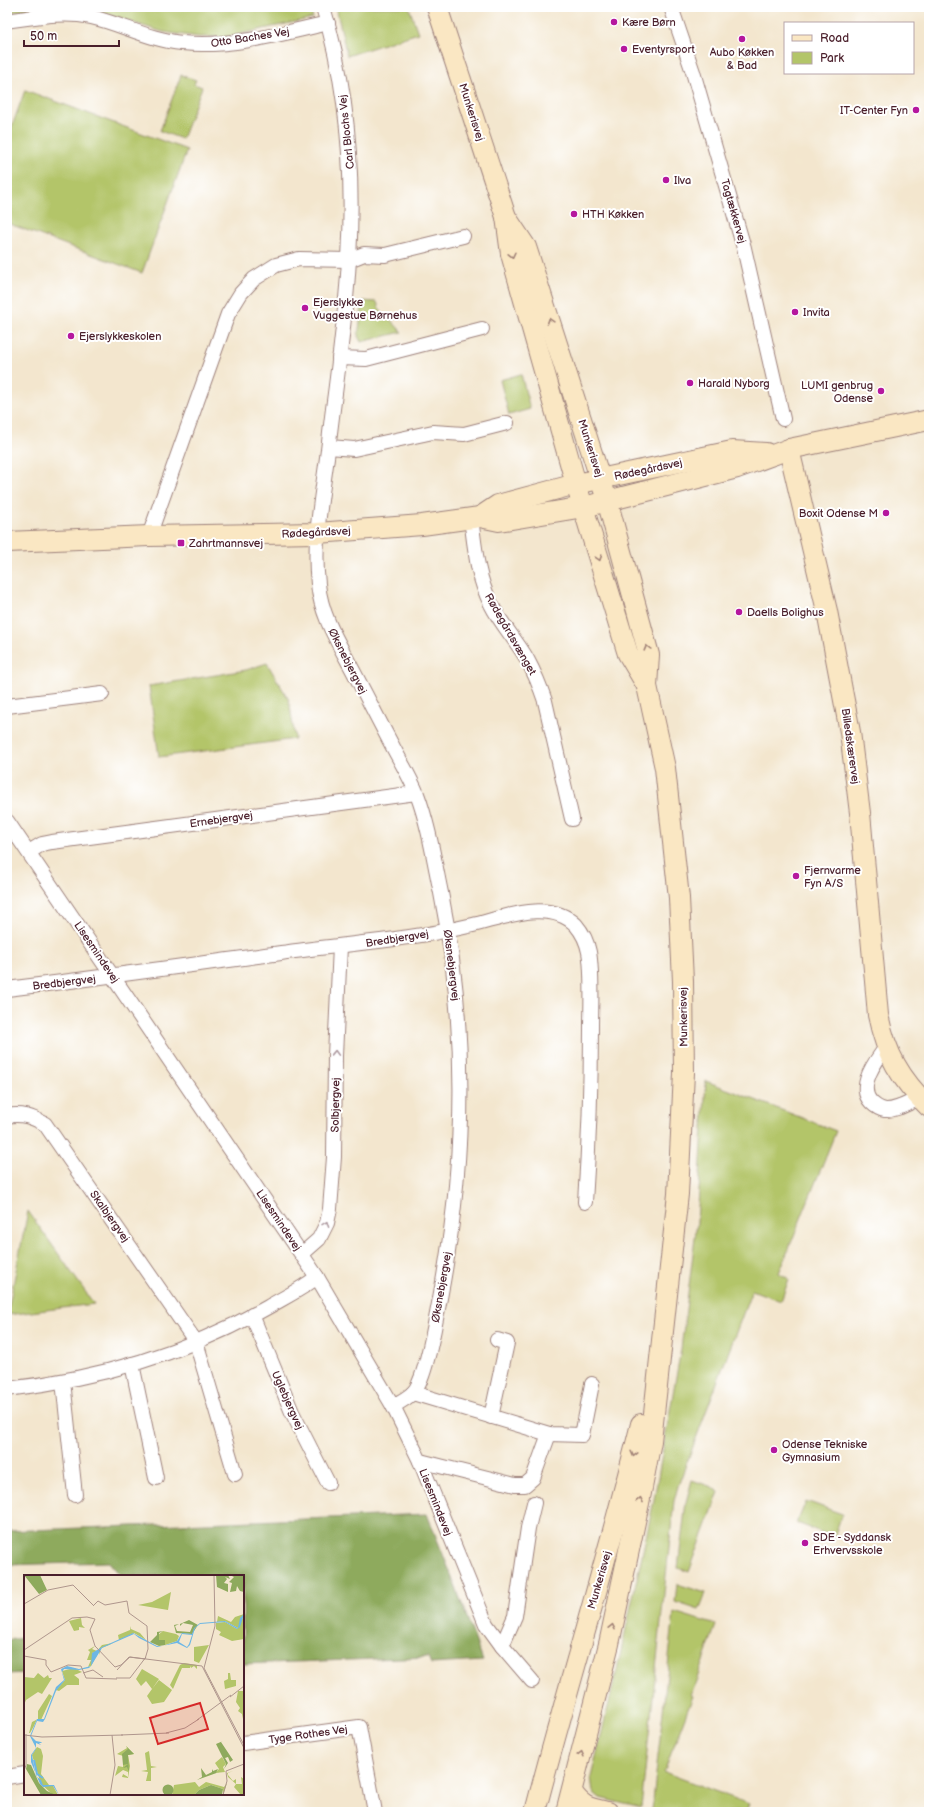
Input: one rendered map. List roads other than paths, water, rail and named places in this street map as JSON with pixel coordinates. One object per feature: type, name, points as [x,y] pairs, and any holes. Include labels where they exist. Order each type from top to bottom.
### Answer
[{"type":"main road","name":"Munkerisvej","points":[[437,7],[506,217],[511,254],[533,332],[640,622],[649,655],[647,686],[665,768],[679,898],[683,981],[684,1073],[678,1194],[650,1441],[640,1503],[609,1644],[566,1812]]},
{"type":"main road","name":"Munkerisvej","points":[[506,217],[526,247],[592,493],[628,654],[647,686]]},
{"type":"main road","name":"Rødegårdsvej","points":[[7,542],[149,536],[317,533],[422,525],[480,518],[498,505],[592,493],[737,468],[781,451],[929,420]]},
{"type":"main road","name":"Rødegårdsvej","points":[[592,493],[732,451],[781,451]]},
{"type":"main road","name":"Billedskærervej","points":[[781,451],[827,611],[850,732],[860,812],[878,1015],[887,1046],[899,1073],[924,1102]]},
{"type":"main road","name":"Munkerisvej","points":[[535,1812],[585,1628],[623,1497],[660,1348]]},
{"type":"main road","points":[[550,1812],[586,1662],[585,1628]]},
{"type":"main road","points":[[572,1792],[580,1803],[608,1812]]},
{"type":"street","name":"Carl Blochs Vej","points":[[317,533],[329,447],[349,260],[350,172],[343,96],[328,23],[323,7]]},
{"type":"street","name":"Tagtækkervej","points":[[671,7],[693,72],[744,248],[783,419]]},
{"type":"street","name":"Otto Baches Vej","points":[[7,21],[42,16],[64,15],[90,17],[167,41],[198,44],[233,42],[328,23]]},
{"type":"street","points":[[149,536],[228,314],[241,293],[254,279],[276,265],[298,259],[349,260],[364,254],[385,256],[463,236]]},
{"type":"street","points":[[339,358],[366,359],[482,329]]},
{"type":"street","points":[[329,447],[354,449],[433,432],[464,434],[507,423]]},
{"type":"street","name":"Rødegårdsvænget","points":[[480,518],[476,558],[484,587],[500,620],[526,658],[540,687],[572,819]]},
{"type":"street","name":"Øksnebjergvej","points":[[317,533],[318,581],[321,602],[333,632],[416,793],[430,836],[448,930],[457,995],[461,1102],[458,1166],[448,1251],[438,1308],[422,1374],[413,1393]]},
{"type":"street","points":[[7,706],[102,694]]},
{"type":"street","name":"Ernebjergvej","points":[[28,852],[42,844],[52,842],[416,793]]},
{"type":"street","name":"Lisesmindevej","points":[[7,821],[317,1277],[392,1406],[420,1461],[486,1624],[502,1646],[532,1681]]},
{"type":"street","name":"Bredbjergvej","points":[[7,989],[284,952],[340,946],[448,930],[533,911],[546,912],[561,916],[574,924],[583,935],[589,951],[591,1003],[591,1103],[585,1202]]},
{"type":"street","name":"Solbjergvej","points":[[302,1254],[319,1239],[327,1222],[330,1209],[334,1157],[335,1056],[340,946]]},
{"type":"street","name":"Billedskærervej","points":[[887,1046],[875,1061],[870,1073],[867,1088],[869,1100],[874,1106],[885,1110],[924,1102]]},
{"type":"street","name":"Skalbjergvej","points":[[7,1116],[17,1114],[32,1116],[45,1124],[196,1342]]},
{"type":"street","points":[[7,1389],[63,1381],[132,1364],[196,1342],[252,1315],[305,1286],[317,1277]]},
{"type":"street","name":"Uglebjergvej","points":[[252,1315],[292,1412],[328,1483]]},
{"type":"street","points":[[491,1417],[507,1343],[497,1340]]},
{"type":"street","points":[[196,1342],[235,1474]]},
{"type":"street","points":[[132,1364],[156,1478]]},
{"type":"street","points":[[63,1381],[75,1495]]},
{"type":"street","points":[[392,1406],[413,1393],[549,1434],[582,1435],[592,1384]]},
{"type":"street","points":[[420,1461],[515,1485],[525,1485],[533,1478],[549,1434]]},
{"type":"street","points":[[502,1646],[515,1616],[528,1528],[534,1503]]},
{"type":"street","name":"Tyge Rothes Vej","points":[[244,1744],[358,1727],[375,1812]]},
{"type":"street","points":[[7,1777],[24,1774]]},
{"type":"place","name":"Kære Børn","points":[[614,22]]},
{"type":"place","name":"Aubo Køkken & Bad","points":[[742,39]]},
{"type":"place","name":"Eventyrsport","points":[[624,49]]},
{"type":"place","name":"IT-Center Fyn","points":[[916,110]]},
{"type":"place","name":"Ilva","points":[[666,180]]},
{"type":"place","name":"HTH Køkken","points":[[574,214]]},
{"type":"place","name":"Ejerslykke Vuggestue Børnehus","points":[[305,308]]},
{"type":"place","name":"Invita","points":[[795,312]]},
{"type":"place","name":"Ejerslykkeskolen","points":[[71,336]]},
{"type":"place","name":"Harald Nyborg","points":[[690,383]]},
{"type":"place","name":"LUMI genbrug Odense","points":[[881,391]]},
{"type":"place","name":"Boxit Odense M","points":[[886,513]]},
{"type":"place","name":"Zahrtmannsvej","points":[[181,543]]},
{"type":"place","name":"Daells Bolighus","points":[[739,612]]},
{"type":"place","name":"Fjernvarme Fyn A/S","points":[[796,876]]},
{"type":"place","name":"Odense Tekniske Gymnasium","points":[[774,1450]]},
{"type":"place","name":"SDE - Syddansk Erhvervsskole","points":[[805,1543]]}]
